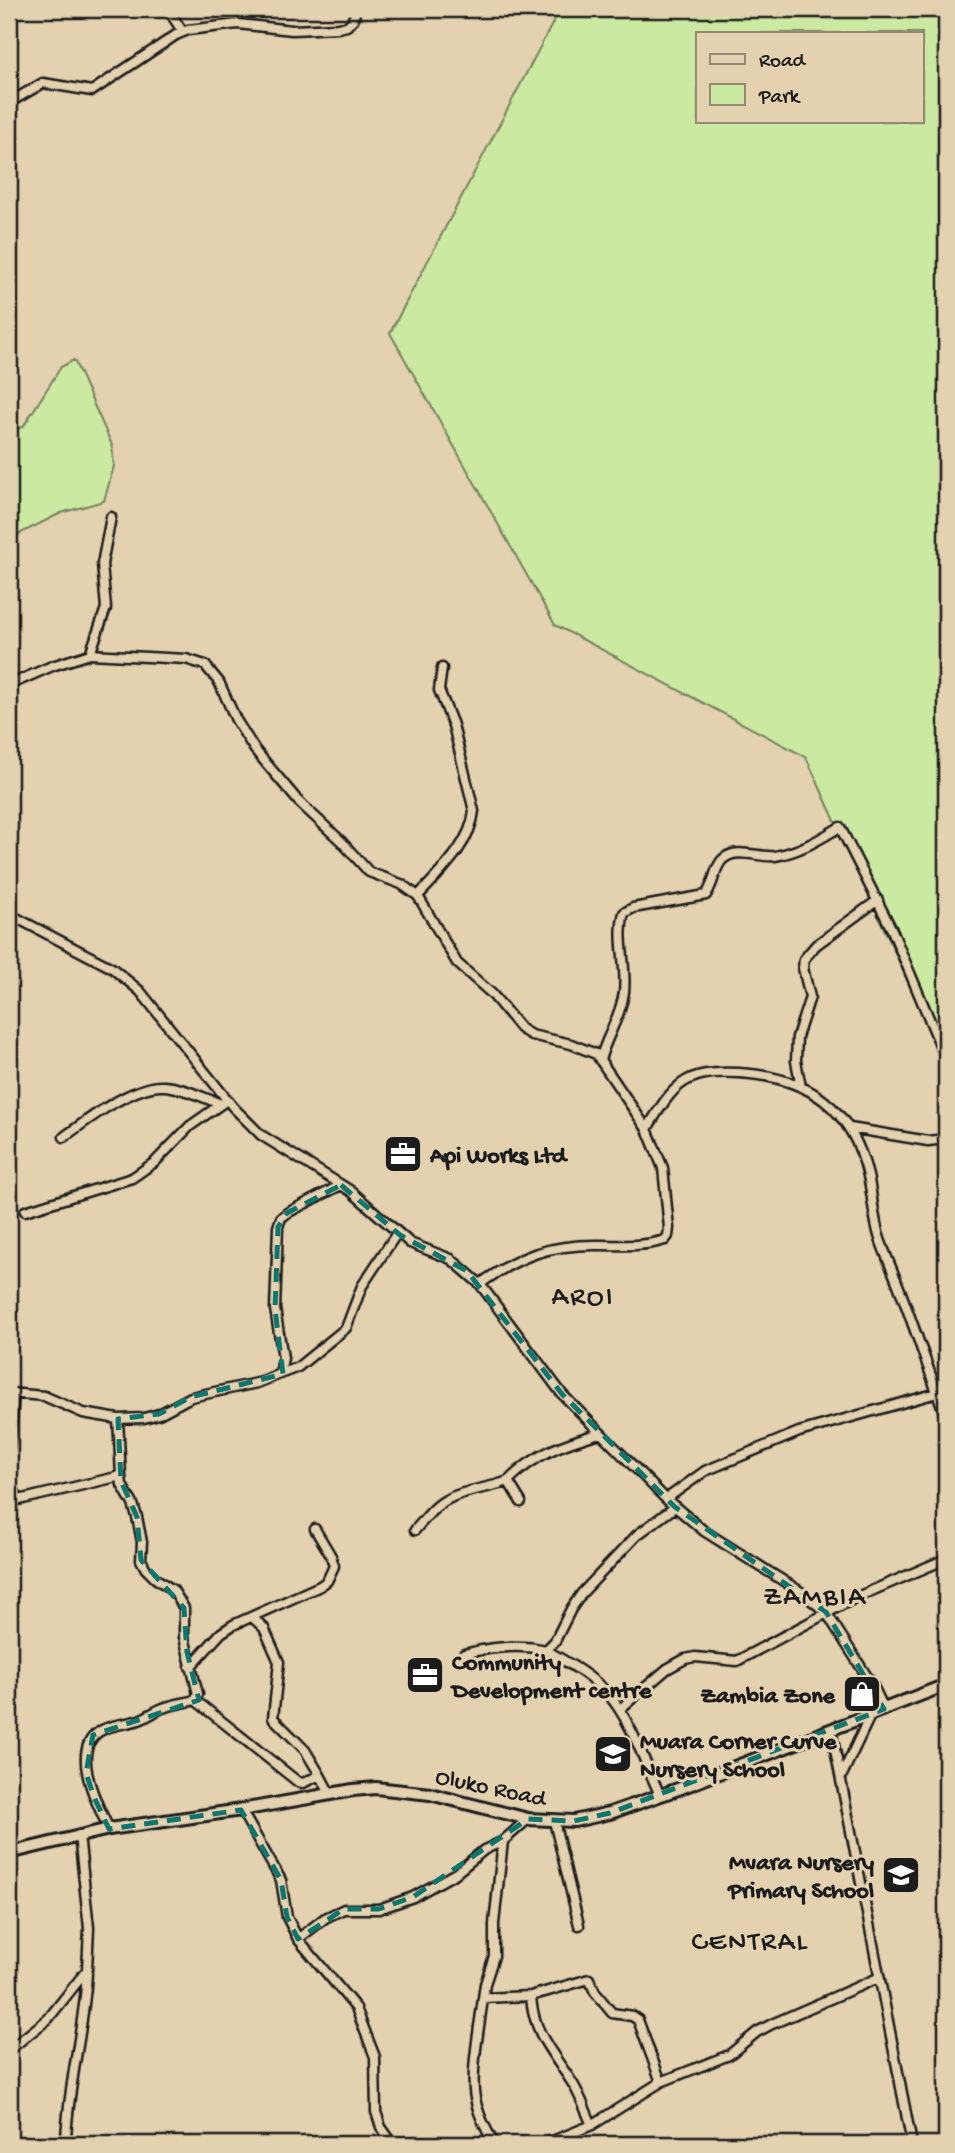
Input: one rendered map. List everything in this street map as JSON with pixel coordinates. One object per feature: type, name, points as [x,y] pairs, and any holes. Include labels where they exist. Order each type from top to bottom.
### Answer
[{"type":"main road","name":"Oluko Road","points":[[9,1853],[109,1829],[354,1790],[394,1788],[471,1803],[528,1819],[574,1821],[610,1813],[660,1795],[946,1685]]},
{"type":"street","points":[[168,9],[182,32]]},
{"type":"street","points":[[9,100],[43,83],[92,91],[182,32],[238,24],[292,30],[338,28],[347,26],[356,9]]},
{"type":"street","points":[[90,654],[106,608],[102,564],[111,517]]},
{"type":"street","points":[[9,685],[52,666],[90,654],[187,659],[205,665],[219,682],[236,720],[255,750],[299,802],[341,841],[369,872],[401,884],[418,896],[457,963],[498,1001],[521,1029],[531,1035],[590,1051],[600,1060],[647,1129],[663,1168],[668,1236],[665,1240],[622,1247],[580,1245],[530,1254],[480,1284]]},
{"type":"street","points":[[418,896],[444,867],[470,831],[473,821],[474,811],[463,761],[439,690],[442,668]]},
{"type":"street","points":[[600,1060],[622,1001],[625,976],[622,918],[628,910],[701,897],[709,891],[719,865],[728,855],[741,853],[775,856],[792,852],[840,827],[877,900],[946,1059]]},
{"type":"street","points":[[801,1087],[796,1061],[797,1037],[810,997],[803,968],[804,959],[816,945],[877,900]]},
{"type":"street","points":[[9,915],[112,968],[131,982],[174,1033],[224,1102],[261,1135],[357,1195],[397,1233],[429,1252],[451,1259],[480,1284],[562,1394],[666,1499],[704,1531],[801,1592],[826,1612],[873,1685],[884,1709]]},
{"type":"street","points":[[647,1129],[678,1085],[702,1074],[746,1073],[801,1087],[819,1095],[857,1139],[868,1176],[879,1236],[946,1418]]},
{"type":"street","points":[[64,1137],[110,1105],[157,1086],[224,1102]]},
{"type":"street","points":[[25,1211],[132,1178],[155,1162],[190,1126],[224,1102]]},
{"type":"street","points":[[850,1128],[928,1141],[946,1139]]},
{"type":"street","points":[[280,1374],[283,1358],[275,1309],[278,1227],[281,1218],[287,1213],[341,1185]]},
{"type":"street","points":[[9,1451],[12,1393],[44,1396],[83,1413],[118,1419],[144,1418],[159,1414],[191,1397],[257,1383],[298,1367],[346,1328],[362,1286],[397,1233]]},
{"type":"street","points":[[666,1499],[705,1471],[799,1432],[937,1393]]},
{"type":"street","points":[[118,1419],[122,1485],[137,1517],[142,1542],[141,1560],[155,1578],[173,1590],[184,1608],[184,1637],[198,1694],[195,1700]]},
{"type":"street","points":[[415,1530],[448,1499],[508,1482],[520,1469],[542,1454],[600,1433]]},
{"type":"street","points":[[9,1481],[19,1500],[121,1476]]},
{"type":"street","points":[[508,1482],[521,1502]]},
{"type":"street","points":[[547,1650],[555,1641],[582,1593],[636,1535],[675,1507]]},
{"type":"street","points":[[190,1667],[221,1633],[327,1581],[334,1566],[315,1529]]},
{"type":"street","points":[[620,1709],[667,1669],[685,1659],[695,1657],[737,1661],[826,1612],[946,1559]]},
{"type":"street","points":[[253,1616],[264,1628],[279,1662],[273,1718],[305,1750],[330,1794]]},
{"type":"street","points":[[464,1654],[507,1646],[547,1650],[587,1675],[620,1709],[660,1795]]},
{"type":"street","points":[[195,1700],[298,1782],[303,1783],[320,1775]]},
{"type":"street","points":[[109,1829],[86,1773],[86,1759],[93,1735],[102,1729],[138,1720],[161,1708],[195,1700]]},
{"type":"street","points":[[841,1778],[871,1714]]},
{"type":"street","points":[[831,1729],[912,2144]]},
{"type":"street","points":[[241,1810],[281,1880],[287,1917],[299,1938],[356,2008],[375,2057],[376,2112],[381,2127],[393,2144]]},
{"type":"street","points":[[299,1938],[325,1917],[344,1909],[379,1909],[412,1897],[456,1873],[484,1850],[503,1841],[528,1819]]},
{"type":"street","points":[[554,1821],[579,1925]]},
{"type":"street","points":[[66,2140],[69,2101],[83,2024],[89,1928],[79,1835]]},
{"type":"street","points":[[494,2144],[474,2096],[483,1998],[494,1956],[494,1924],[503,1841]]},
{"type":"street","points":[[9,2050],[48,2020],[87,1970]]},
{"type":"street","points":[[545,2144],[592,2125],[661,2082],[729,2054],[772,2024],[878,1978]]},
{"type":"street","points":[[483,1998],[531,1996],[589,1979],[595,1992],[612,2013],[632,2016],[638,2020],[661,2082]]},
{"type":"street","points":[[531,1996],[534,2023],[574,2086],[592,2125]]},
{"type":"highlighted area","points":[[341,1185],[400,1235],[467,1271],[562,1394],[675,1507],[826,1612],[884,1709],[610,1813],[574,1821],[528,1819],[413,1897],[379,1909],[344,1909],[298,1939],[287,1917],[281,1880],[241,1810],[109,1829],[94,1797],[86,1773],[93,1735],[199,1700],[187,1652],[184,1608],[141,1560],[137,1517],[121,1481],[118,1419],[159,1414],[191,1397],[283,1374],[275,1309],[278,1227],[287,1213]]},
{"type":"green space","points":[[560,9],[946,9],[946,1065],[806,757],[555,625],[390,333]]},
{"type":"green space","points":[[74,360],[112,445],[114,466],[104,501],[61,513],[9,539],[9,430],[23,427],[61,367]]},
{"type":"place","name":"Api Works Ltd","points":[[403,1154]]},
{"type":"place","name":"Community Development centre","points":[[425,1675]]},
{"type":"place","name":"Zambia Zone","points":[[862,1694]]},
{"type":"place","name":"Muara Corner Curve Nursery School","points":[[613,1754]]},
{"type":"place","name":"Mvara Nursery Primary School","points":[[901,1875]]},
{"type":"district","name":"AROI","points":[[583,1294]]},
{"type":"district","name":"ZAMBIA","points":[[815,1594]]},
{"type":"district","name":"CENTRAL","points":[[750,1939]]}]
